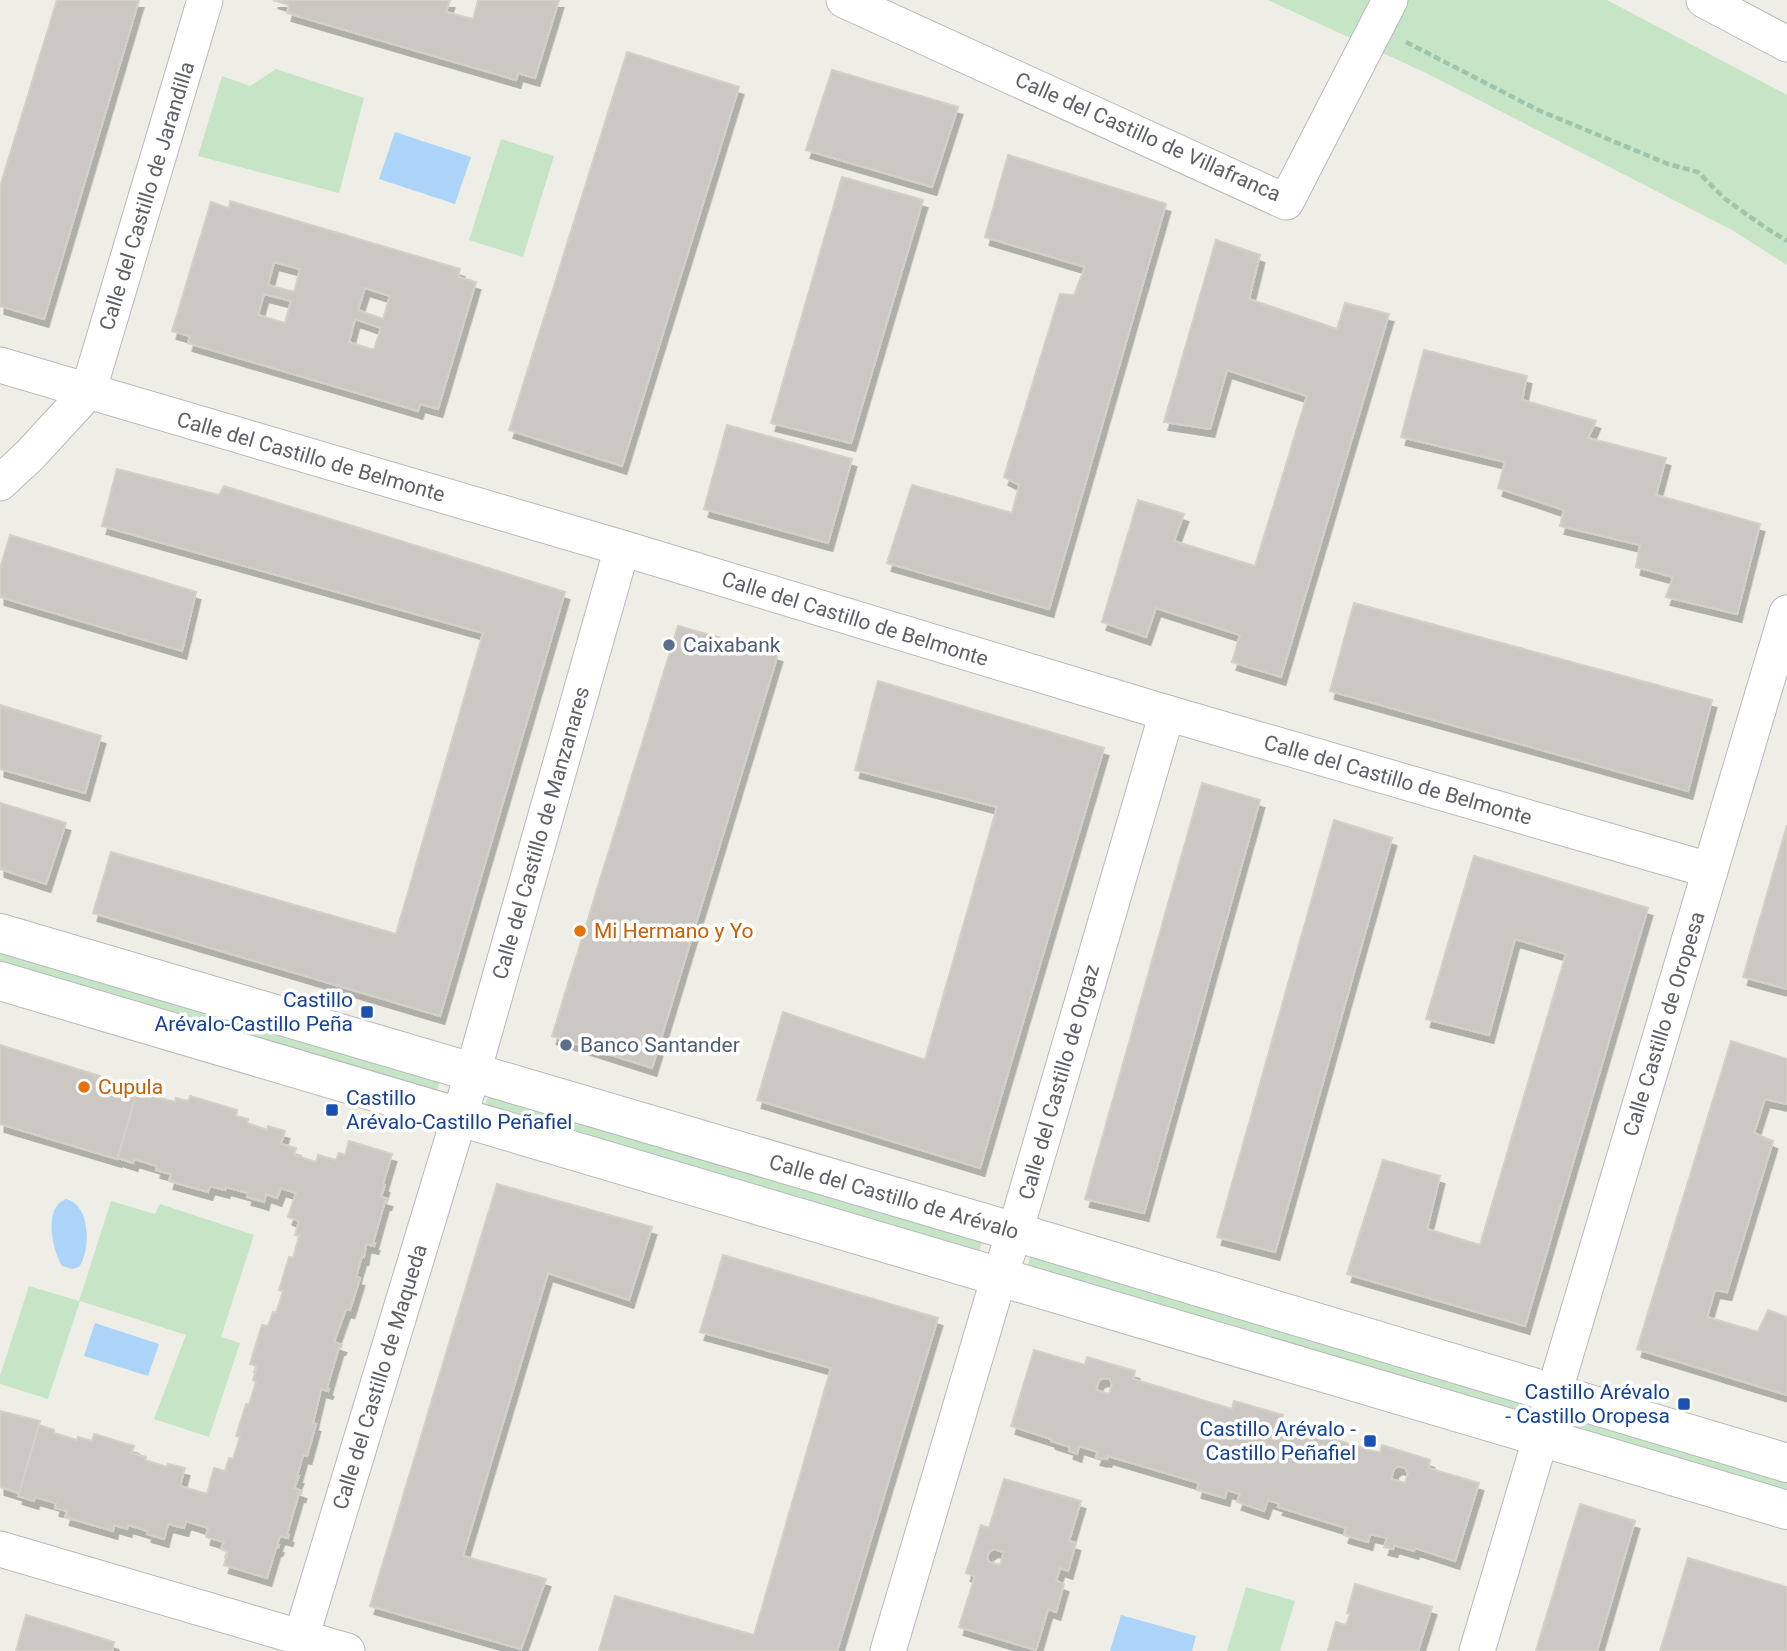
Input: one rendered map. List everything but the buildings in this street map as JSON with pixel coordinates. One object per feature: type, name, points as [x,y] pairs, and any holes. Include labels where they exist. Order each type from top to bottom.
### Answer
[{"type":"street","name":"Calle del Castillo de Jarandilla","points":[[88,392],[205,0]]},
{"type":"street","name":"Calle del Castillo de Villafranca","points":[[844,0],[1286,202],[1383,13]]},
{"type":"street","points":[[1704,0],[1787,44]]},
{"type":"street","name":"Calle del Castillo de Belmonte","points":[[0,365],[622,548],[1167,713],[1710,870]]},
{"type":"street","points":[[0,483],[30,455],[88,392]]},
{"type":"street","name":"Calle del Castillo de Manzanares","points":[[459,1117],[622,548]]},
{"type":"street","name":"Calle Castillo de Oropesa","points":[[1477,1651],[1787,613]]},
{"type":"street","name":"Calle del Castillo de Orgaz","points":[[888,1651],[999,1277],[1015,1233],[1167,713]]},
{"type":"street","name":"Calle del Castillo de Arévalo","points":[[0,933],[1787,1463]]},
{"type":"street","points":[[0,981],[1787,1510]]},
{"type":"street","name":"Calle del Castillo de Maqueda","points":[[300,1638],[459,1117]]},
{"type":"street","points":[[0,1549],[347,1651]]},
{"type":"path","points":[[1383,13],[1538,110],[1668,164],[1698,172],[1725,199],[1787,241]]},
{"type":"green space","points":[[1268,0],[1607,0],[1787,95],[1787,265],[1732,230],[1426,73]]},
{"type":"green space","points":[[276,69],[364,98],[339,193],[198,156],[222,76],[250,86]]},
{"type":"green space","points":[[501,139],[554,156],[523,257],[469,240]]},
{"type":"green space","points":[[0,951],[440,1081],[436,1095],[0,967]]},
{"type":"green space","points":[[488,1096],[982,1242],[978,1255],[484,1109]]},
{"type":"green space","points":[[111,1201],[155,1214],[160,1204],[254,1235],[221,1337],[240,1343],[209,1437],[154,1419],[186,1335],[80,1301],[48,1399],[0,1384],[0,1376],[29,1286],[79,1301]]},
{"type":"green space","points":[[1031,1254],[1520,1400],[1516,1414],[1027,1268]]},
{"type":"green space","points":[[1573,1415],[1787,1478],[1787,1493],[1569,1428]]},
{"type":"green space","points":[[1246,1587],[1295,1601],[1280,1651],[1227,1651]]},
{"type":"water","points":[[395,132],[471,157],[455,204],[379,179]]},
{"type":"water","points":[[66,1199],[80,1210],[87,1240],[79,1267],[72,1269],[62,1266],[58,1259],[52,1230],[54,1211]]},
{"type":"water","points":[[95,1323],[159,1344],[148,1376],[84,1356]]},
{"type":"water","points":[[1121,1615],[1196,1636],[1192,1651],[1110,1651]]},
{"type":"place","name":"Caixabank","points":[[669,645]]},
{"type":"place","name":"Mi Hermano y Yo","points":[[580,931]]},
{"type":"place","name":"Castillo Arévalo-Castillo Peña","points":[[367,1012]]},
{"type":"place","name":"Banco Santander","points":[[566,1045]]},
{"type":"place","name":"Cupula","points":[[84,1087]]},
{"type":"place","name":"Castillo Arévalo-Castillo Peñafiel","points":[[332,1110]]},
{"type":"place","name":"Castillo Arévalo - Castillo Oropesa","points":[[1684,1404]]},
{"type":"place","name":"Castillo Arévalo - Castillo Peñafiel","points":[[1370,1441]]}]
